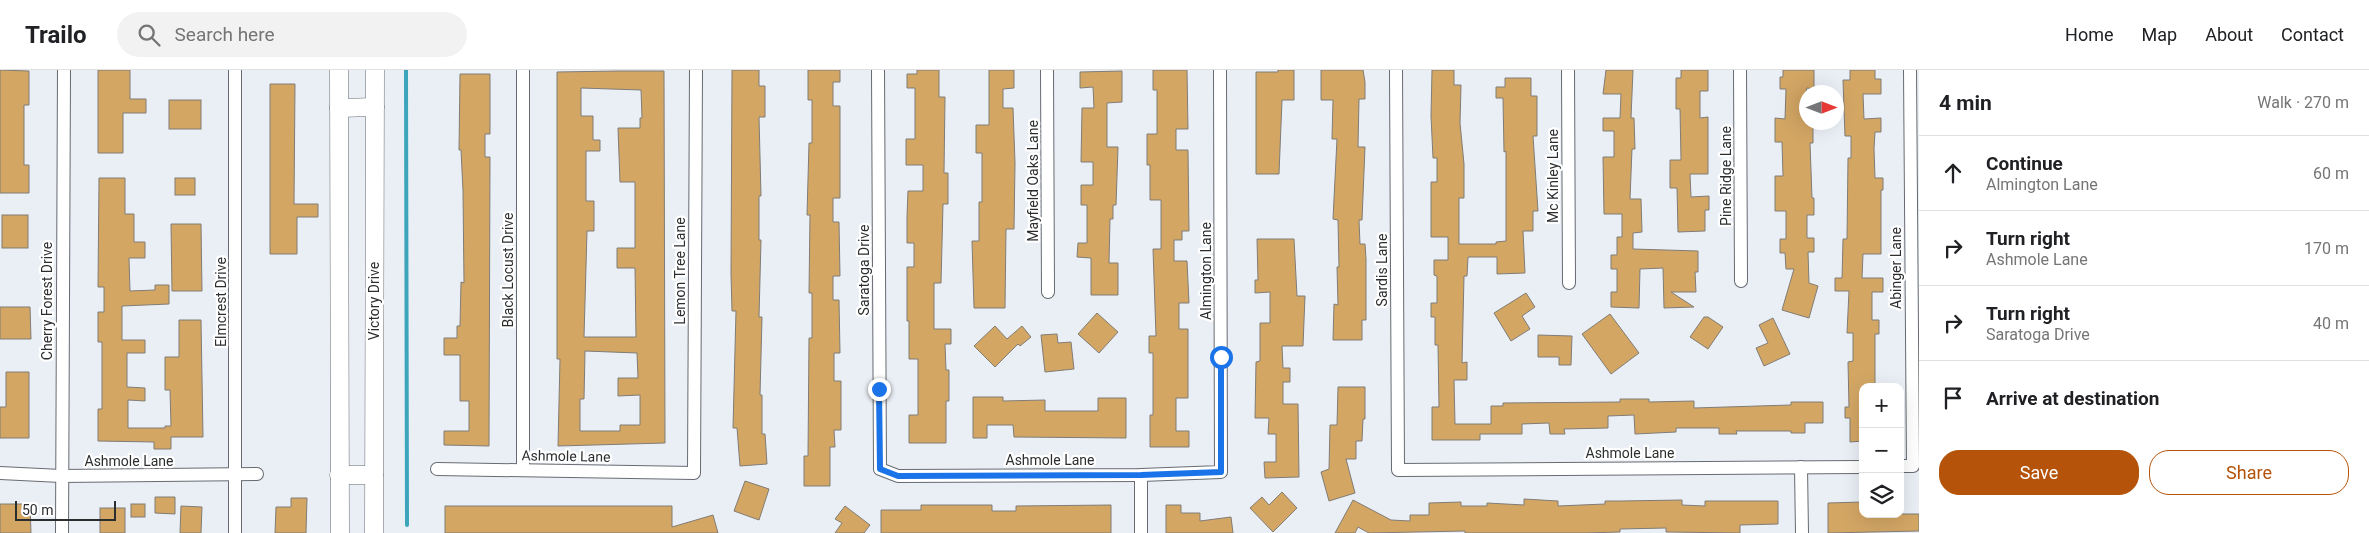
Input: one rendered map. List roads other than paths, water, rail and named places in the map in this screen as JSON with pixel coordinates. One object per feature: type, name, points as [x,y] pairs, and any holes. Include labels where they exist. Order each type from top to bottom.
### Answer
[{"type":"main road","points":[[339,70],[340,533]]},
{"type":"main road","name":"Victory Drive","points":[[374,533],[375,70]]},
{"type":"main road","points":[[339,108],[375,107]]},
{"type":"main road","points":[[339,475],[374,475]]},
{"type":"street","name":"Cherry Forest Drive","points":[[62,533],[64,70]]},
{"type":"street","name":"Elmcrest Drive","points":[[234,533],[236,410],[235,70]]},
{"type":"street","name":"Black Locust Drive","points":[[523,70],[523,470]]},
{"type":"street","name":"Lemon Tree Lane","points":[[694,473],[696,70]]},
{"type":"street","name":"Saratoga Drive","points":[[878,70],[880,469]]},
{"type":"street","name":"Mayfield Oaks Lane","points":[[1047,70],[1048,292]]},
{"type":"street","name":"Almington Lane","points":[[1220,70],[1221,472]]},
{"type":"street","name":"Sardis Lane","points":[[1396,70],[1398,470]]},
{"type":"street","name":"Mc Kinley Lane","points":[[1568,70],[1569,283]]},
{"type":"street","name":"Pine Ridge Lane","points":[[1740,70],[1742,281]]},
{"type":"street","name":"Abinger Lane","points":[[1907,466],[1910,70]]},
{"type":"street","name":"Ashmole Lane","points":[[1398,470],[1859,466]]},
{"type":"street","points":[[1801,467],[1802,533]]},
{"type":"street","name":"Ashmole Lane","points":[[436,469],[694,473]]},
{"type":"street","name":"Ashmole Lane","points":[[880,469],[898,476],[1141,475],[1221,472]]},
{"type":"street","name":"Ashmole Lane","points":[[0,473],[61,476],[258,474]]},
{"type":"street","points":[[1141,475],[1142,533]]},
{"type":"waterway","points":[[406,70],[407,525]]}]
